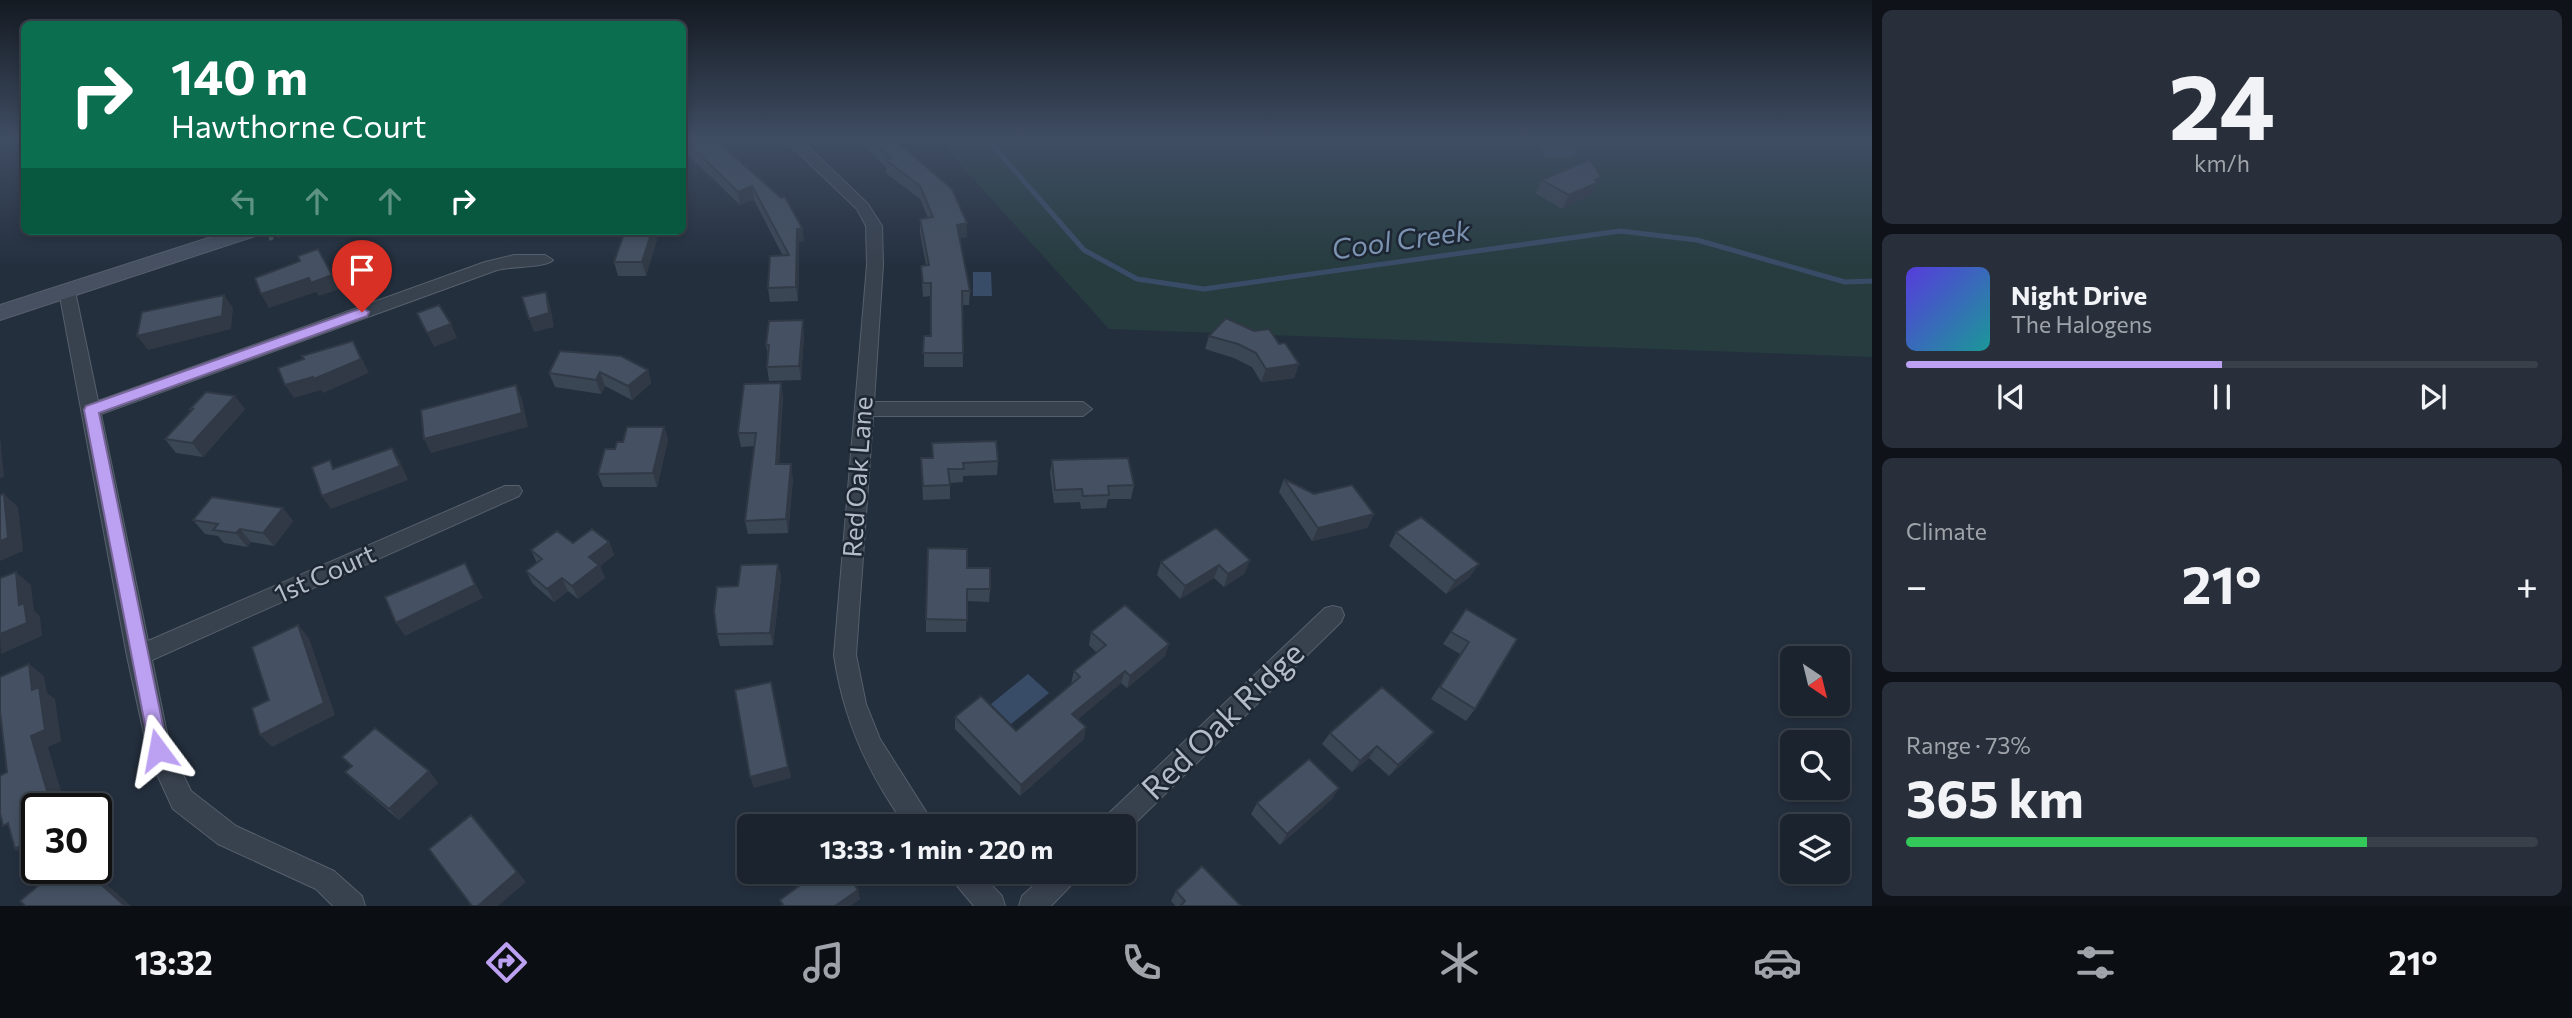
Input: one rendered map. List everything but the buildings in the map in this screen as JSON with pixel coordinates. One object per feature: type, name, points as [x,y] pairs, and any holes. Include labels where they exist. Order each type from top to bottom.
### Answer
[{"type":"main road","points":[[0,313],[239,235]]},
{"type":"street","name":"Red Oak Lane","points":[[839,182],[863,207],[874,226],[875,265],[845,655],[850,694],[866,742],[893,789],[913,814]]},
{"type":"street","points":[[91,410],[491,266],[514,260],[545,260]]},
{"type":"street","points":[[67,291],[158,750],[182,800],[227,835],[325,880],[352,906]]},
{"type":"street","points":[[863,409],[1083,409]]},
{"type":"street","name":"1st Court","points":[[138,656],[512,491]]},
{"type":"street","name":"Red Oak Ridge","points":[[1126,814],[1333,615]]},
{"type":"street","points":[[973,884],[992,906]]},
{"type":"street","points":[[1032,906],[1054,884]]},
{"type":"green space","points":[[976,182],[1872,182],[1872,357],[1109,329]]},
{"type":"water","points":[[973,272],[991,272],[992,296],[973,296]]},
{"type":"water","points":[[1028,674],[1049,693],[1011,724],[991,704]]},
{"type":"waterway","name":"Cool Creek","points":[[1025,182],[1084,250],[1137,279],[1204,289],[1620,231],[1697,240],[1845,282],[1872,281]]},
{"type":"route","points":[[158,750],[91,410],[362,312]]}]
